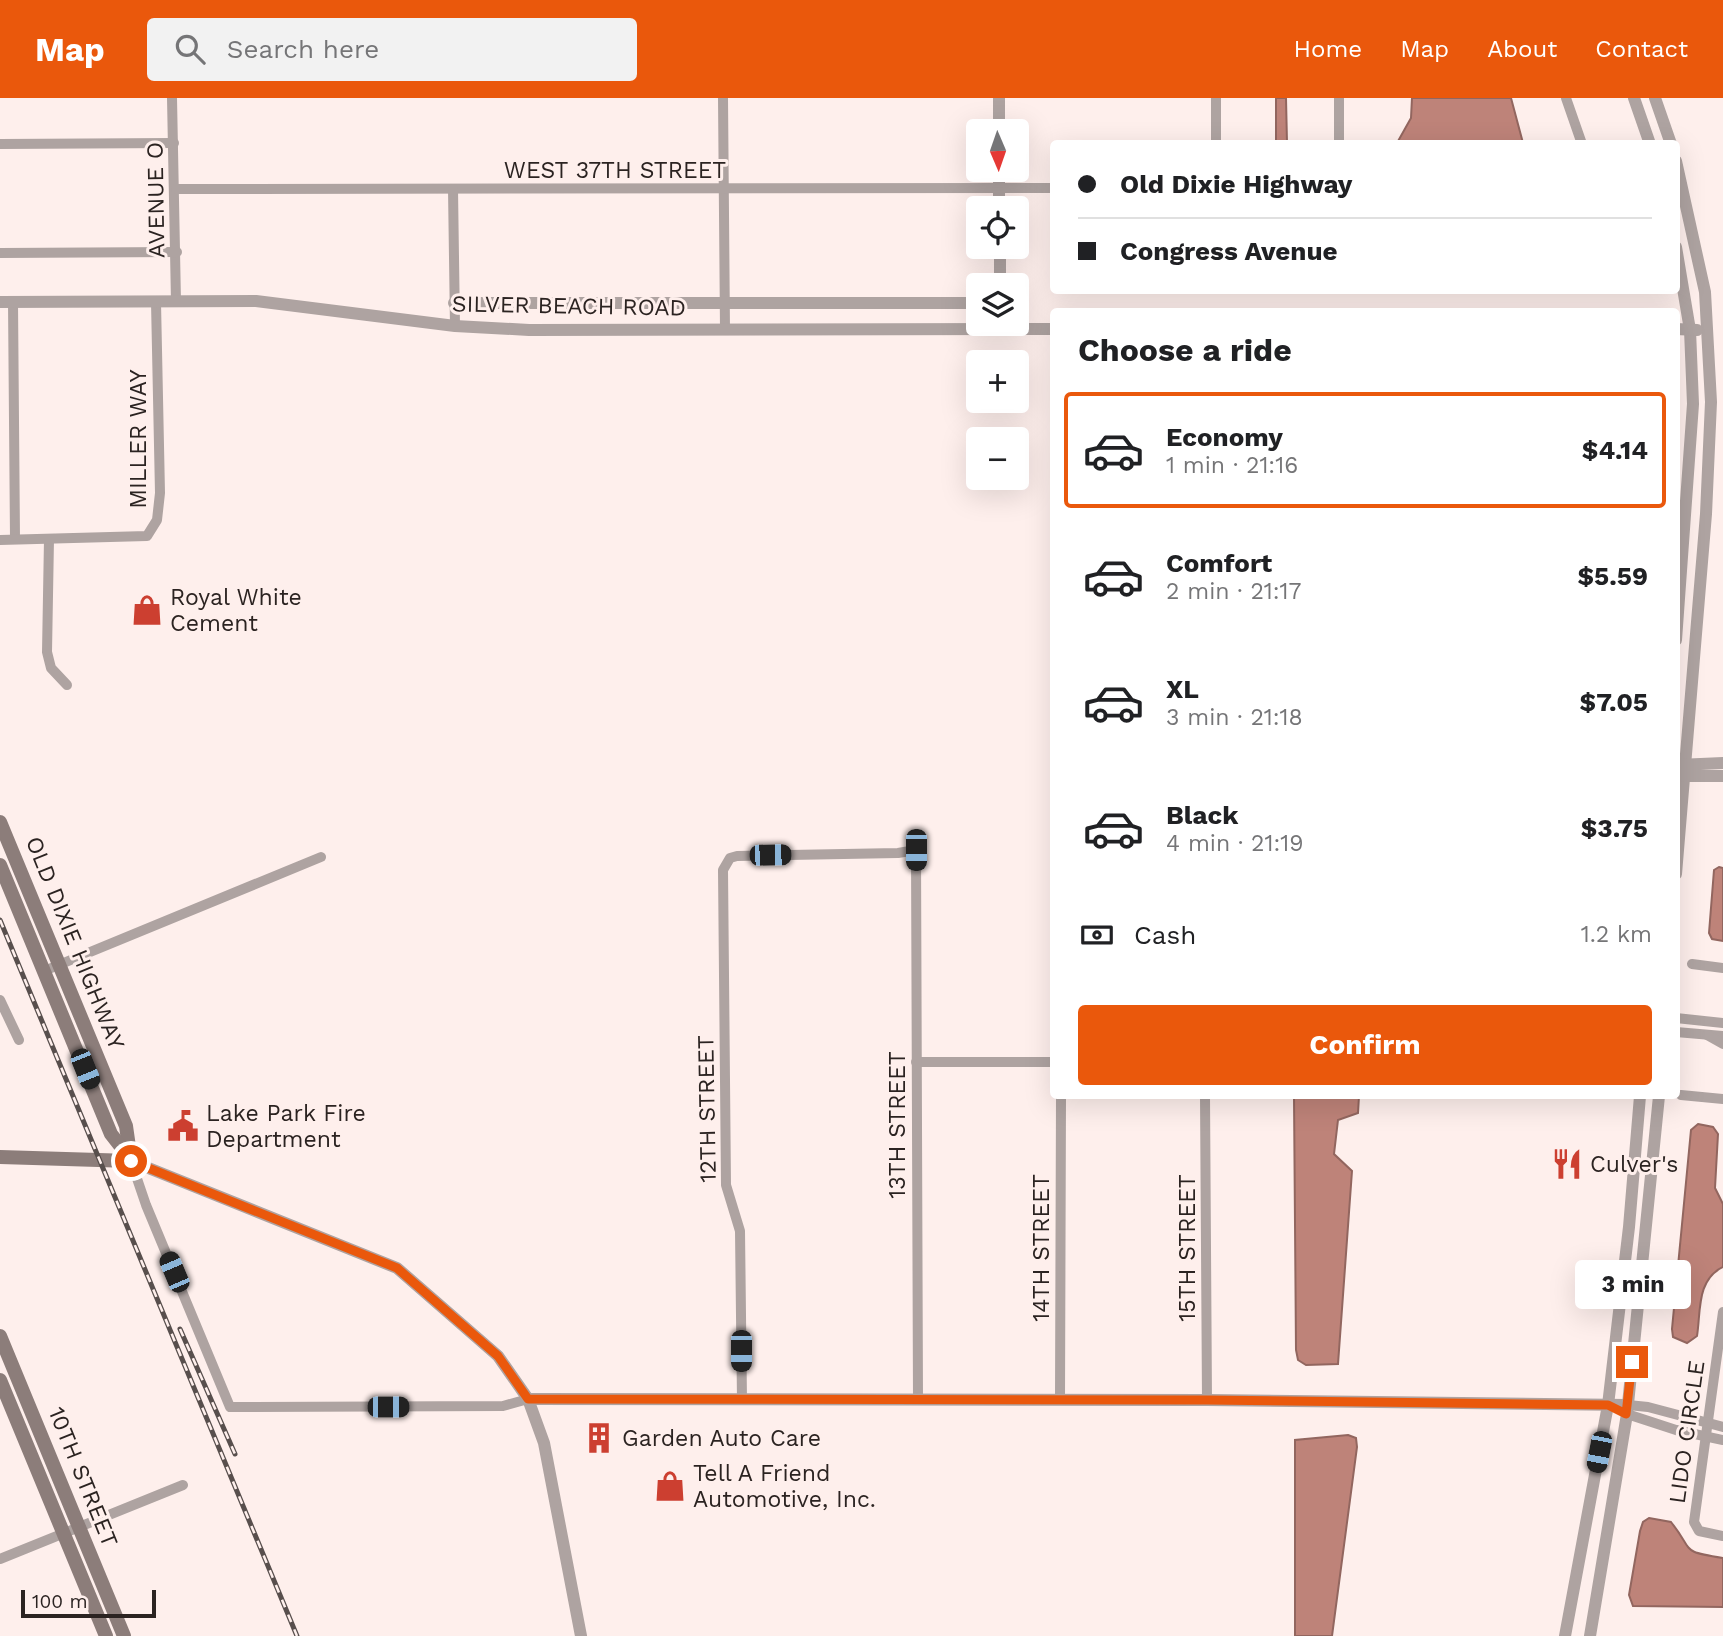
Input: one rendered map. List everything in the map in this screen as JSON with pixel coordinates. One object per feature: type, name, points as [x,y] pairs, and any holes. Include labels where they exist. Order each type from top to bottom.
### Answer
[{"type":"main road","name":"OLD DIXIE HIGHWAY","points":[[0,822],[126,1126],[131,1161]]},
{"type":"main road","name":"OLD DIXIE HIGHWAY","points":[[0,865],[111,1134],[131,1161]]},
{"type":"main road","points":[[0,1157],[131,1161]]},
{"type":"main road","name":"10TH STREET","points":[[0,1336],[124,1636]]},
{"type":"main road","name":"10TH STREET","points":[[0,1380],[106,1636]]},
{"type":"street","name":"AVENUE O","points":[[172,98],[176,189],[176,302]]},
{"type":"street","points":[[723,98],[725,330]]},
{"type":"street","points":[[999,98],[999,119]]},
{"type":"street","points":[[1216,98],[1216,140]]},
{"type":"street","points":[[1339,98],[1339,140]]},
{"type":"street","points":[[1566,98],[1581,140]]},
{"type":"street","points":[[1634,98],[1649,140]]},
{"type":"street","points":[[1655,98],[1670,140]]},
{"type":"street","points":[[0,144],[174,143]]},
{"type":"street","points":[[1680,177],[1696,240],[1705,292],[1710,453],[1680,769]]},
{"type":"street","points":[[999,182],[999,196]]},
{"type":"street","name":"WEST 37TH STREET","points":[[176,189],[1050,188]]},
{"type":"street","points":[[453,189],[455,326]]},
{"type":"street","points":[[0,253],[177,252]]},
{"type":"street","points":[[1680,271],[1690,330],[1691,459],[1680,592]]},
{"type":"street","name":"SILVER BEACH ROAD","points":[[7,302],[256,301],[455,326],[529,330],[966,327]]},
{"type":"street","points":[[7,302],[15,539]]},
{"type":"street","name":"MILLER WAY","points":[[49,539],[147,536],[157,520],[160,493],[156,302]]},
{"type":"street","name":"SILVER BEACH ROAD","points":[[454,303],[966,303]]},
{"type":"street","name":"SILVER BEACH ROAD","points":[[1029,328],[1050,329]]},
{"type":"street","points":[[1680,329],[1708,330]]},
{"type":"street","points":[[0,540],[49,539],[47,652],[51,668],[68,685]]},
{"type":"street","points":[[1680,769],[1723,763]]},
{"type":"street","points":[[1680,769],[1723,776]]},
{"type":"street","name":"12TH STREET","points":[[742,1400],[740,1231],[726,1185],[723,870],[730,859],[744,855],[898,853],[916,850]]},
{"type":"street","name":"13TH STREET","points":[[916,850],[918,1400]]},
{"type":"street","points":[[44,971],[321,857]]},
{"type":"street","points":[[1692,964],[1723,968]]},
{"type":"street","points":[[0,1000],[19,1040]]},
{"type":"street","points":[[1680,1018],[1723,1023]]},
{"type":"street","points":[[1680,1032],[1723,1036]]},
{"type":"street","points":[[1707,1035],[1723,1044]]},
{"type":"street","points":[[916,1062],[1050,1062]]},
{"type":"street","points":[[1681,1095],[1723,1099]]},
{"type":"street","name":"14TH STREET","points":[[1060,1400],[1061,1099]]},
{"type":"street","name":"15TH STREET","points":[[1205,1099],[1207,1400]]},
{"type":"street","points":[[1565,1636],[1608,1405],[1629,1227],[1640,1099]]},
{"type":"street","points":[[1590,1636],[1627,1410],[1659,1099]]},
{"type":"street","points":[[131,1161],[397,1268],[498,1356],[528,1399],[544,1443],[581,1636]]},
{"type":"street","points":[[131,1161],[146,1205],[230,1407],[503,1406],[528,1399],[1207,1400],[1608,1405],[1723,1440]]},
{"type":"street","name":"LIDO CIRCLE","points":[[1723,1312],[1695,1522],[1699,1531],[1723,1536]]},
{"type":"street","points":[[1627,1410],[1648,1407],[1723,1427]]},
{"type":"street","points":[[0,1559],[183,1485]]},
{"type":"shaded area","points":[[1276,98],[1286,98],[1287,140],[1276,140]]},
{"type":"shaded area","points":[[1412,98],[1511,98],[1522,140],[1399,140],[1411,118]]},
{"type":"shaded area","points":[[1723,868],[1723,941],[1712,939],[1709,933],[1714,870]]},
{"type":"shaded area","points":[[1294,1099],[1359,1099],[1358,1113],[1338,1120],[1334,1154],[1352,1171],[1338,1364],[1306,1365],[1298,1360]]},
{"type":"shaded area","points":[[1698,1124],[1713,1127],[1718,1134],[1715,1188],[1723,1204],[1723,1267],[1714,1273],[1704,1288],[1697,1336],[1687,1343],[1673,1337],[1672,1329],[1691,1130]]},
{"type":"shaded area","points":[[1348,1435],[1356,1438],[1357,1447],[1332,1636],[1295,1636],[1295,1440]]},
{"type":"shaded area","points":[[1649,1518],[1671,1522],[1690,1549],[1700,1554],[1723,1558],[1723,1607],[1633,1606],[1629,1595],[1640,1531],[1643,1522]]},
{"type":"railway","points":[[0,920],[297,1636]]},
{"type":"railway","points":[[180,1329],[235,1454]]},
{"type":"place","name":"Royal White Cement","points":[[147,610]]},
{"type":"place","name":"Lake Park Fire Department","points":[[183,1126]]},
{"type":"place","name":"Culver's","points":[[1567,1164]]},
{"type":"place","name":"Garden Auto Care","points":[[599,1438]]},
{"type":"place","name":"Tell A Friend Automotive, Inc.","points":[[670,1486]]},
{"type":"route","points":[[131,1161],[397,1268],[498,1356],[528,1399],[1207,1400],[1608,1405],[1626,1414],[1632,1362]]}]
